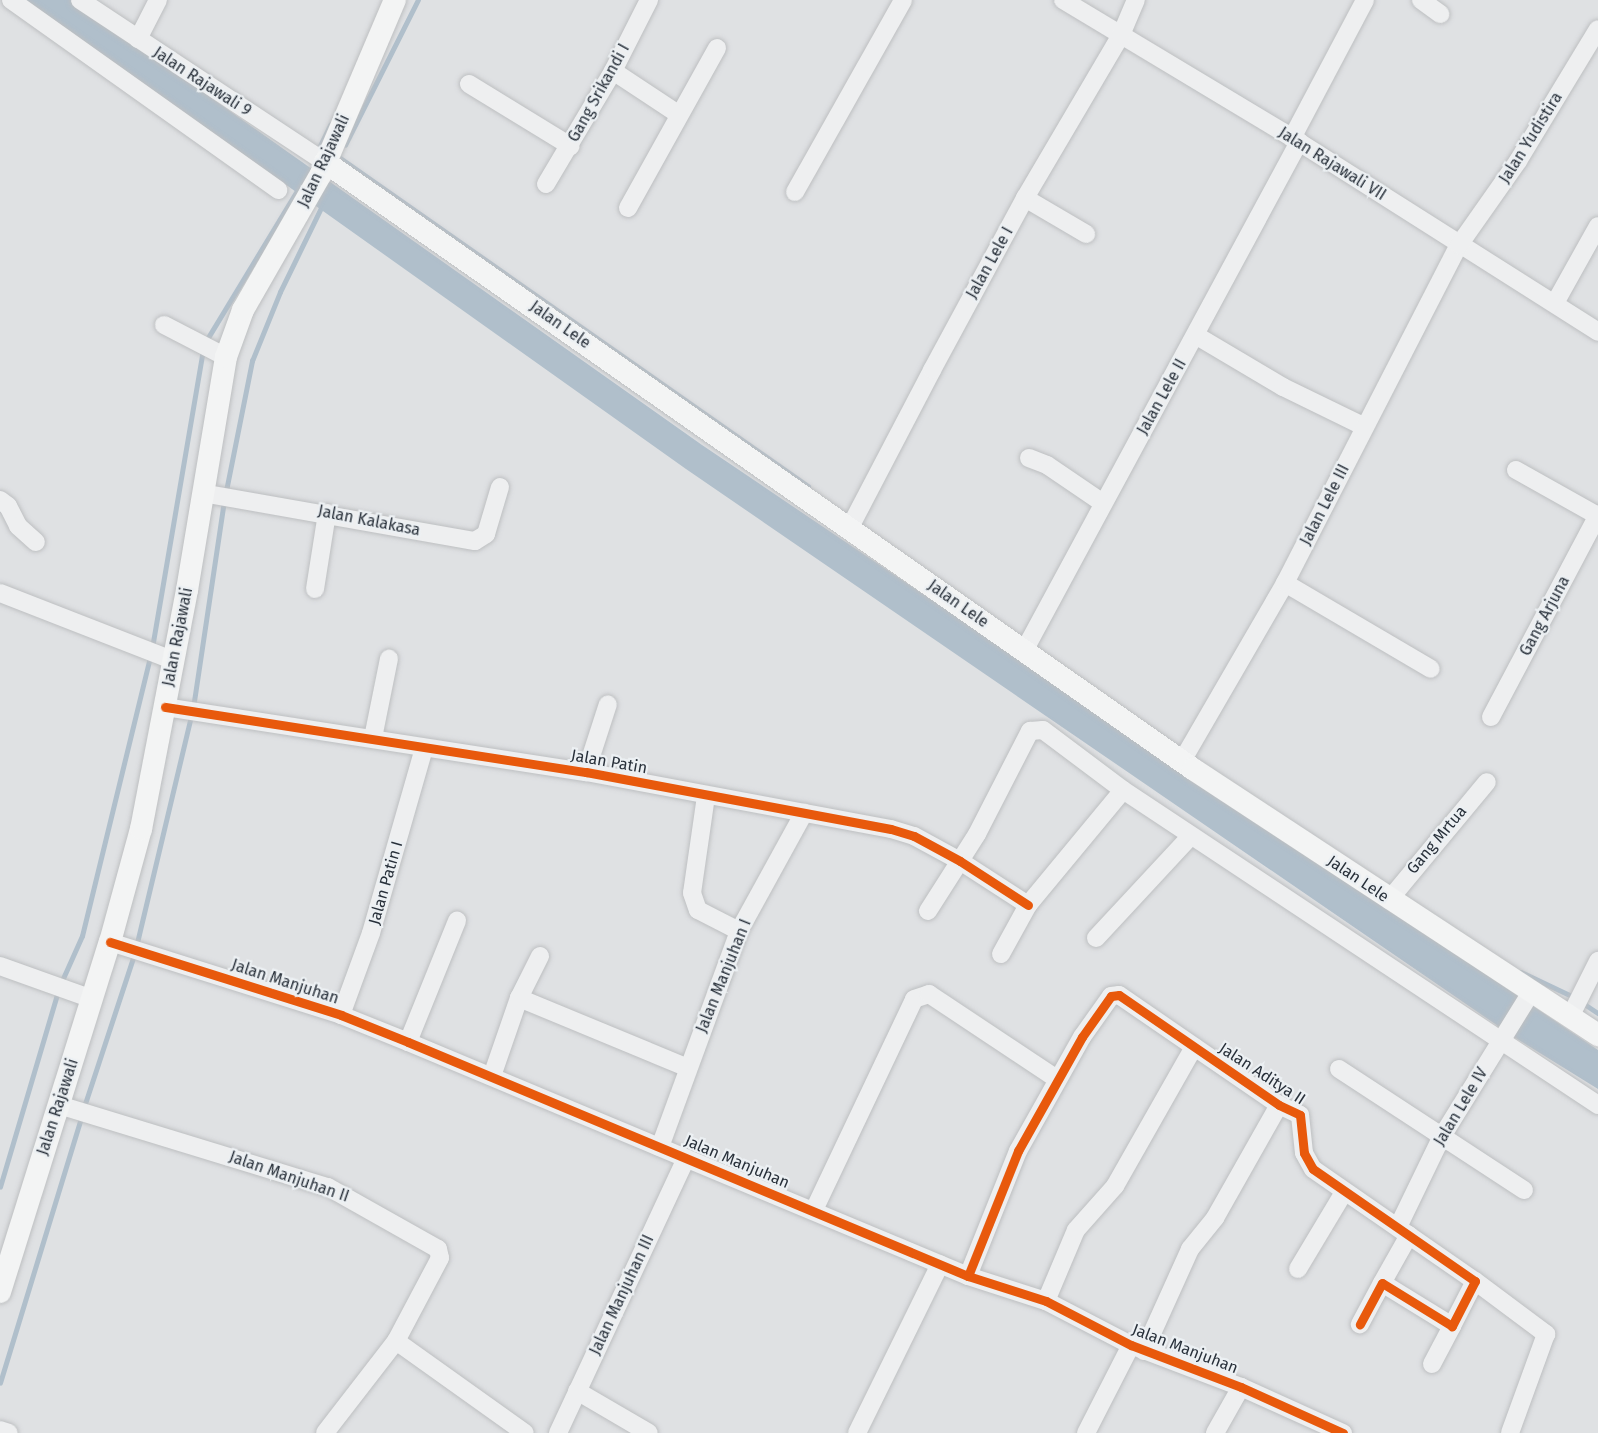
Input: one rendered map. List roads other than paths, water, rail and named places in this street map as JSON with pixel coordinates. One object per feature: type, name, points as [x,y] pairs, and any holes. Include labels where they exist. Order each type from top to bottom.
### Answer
[{"type":"main road","name":"Jalan Rajawali","points":[[0,1292],[110,942],[141,829],[174,661],[226,357],[243,310],[323,168],[395,0]]},
{"type":"main road","name":"Jalan Lele","points":[[323,168],[1182,761],[1389,900],[1528,998],[1570,1017],[1598,1035]]},
{"type":"street","points":[[11,0],[278,190]]},
{"type":"street","name":"Jalan Rajawali 9","points":[[80,0],[323,168]]},
{"type":"street","points":[[138,39],[158,0]]},
{"type":"street","points":[[795,192],[903,0]]},
{"type":"street","name":"Jalan Rajawali VII","points":[[1063,0],[1295,140],[1598,332]]},
{"type":"street","name":"Jalan Lele I","points":[[849,529],[1025,198],[1121,35],[1136,0]]},
{"type":"street","name":"Jalan Lele II","points":[[1024,651],[1103,503],[1197,336],[1365,0]]},
{"type":"street","points":[[1420,0],[1440,14]]},
{"type":"street","name":"Gang Srikandi I","points":[[546,184],[613,71],[645,1]]},
{"type":"street","name":"Jalan Yudistira","points":[[1459,245],[1518,161],[1598,29]]},
{"type":"street","points":[[628,208],[678,114],[717,48]]},
{"type":"street","points":[[613,71],[678,114]]},
{"type":"street","points":[[470,84],[570,146]]},
{"type":"street","points":[[1025,198],[1086,234]]},
{"type":"street","points":[[1555,303],[1598,226]]},
{"type":"street","name":"Jalan Lele III","points":[[1182,761],[1285,583],[1459,245]]},
{"type":"street","points":[[164,325],[226,357]]},
{"type":"street","points":[[1197,336],[1283,387],[1365,427]]},
{"type":"street","points":[[1029,458],[1047,465],[1103,503]]},
{"type":"street","points":[[1516,470],[1598,515]]},
{"type":"street","name":"Jalan Kalakasa","points":[[202,493],[327,513],[475,541],[486,534],[500,487]]},
{"type":"street","points":[[0,500],[8,506],[18,526],[36,542]]},
{"type":"street","points":[[315,589],[327,513]]},
{"type":"street","name":"Gang Arjuna","points":[[1491,717],[1598,515]]},
{"type":"street","points":[[1285,583],[1431,669]]},
{"type":"street","points":[[0,592],[174,661]]},
{"type":"street","points":[[374,738],[389,659]]},
{"type":"street","points":[[586,772],[608,704]]},
{"type":"street","name":"Jalan Patin","points":[[165,707],[586,772],[914,836],[960,861],[1028,905]]},
{"type":"street","points":[[928,911],[960,861],[1030,731],[1043,730],[1190,837],[1503,1037],[1598,1105]]},
{"type":"street","name":"Jalan Patin I","points":[[341,1015],[371,933],[424,748]]},
{"type":"street","name":"Gang Mrtua","points":[[1389,900],[1487,782]]},
{"type":"street","points":[[1001,954],[1028,905],[1123,790]]},
{"type":"street","points":[[706,796],[692,892],[698,910],[739,931]]},
{"type":"street","name":"Jalan Manjuhan I","points":[[660,1146],[739,931],[804,813]]},
{"type":"street","points":[[1096,938],[1190,837]]},
{"type":"street","points":[[408,1042],[456,921]]},
{"type":"street","name":"Jalan Manjuhan","points":[[110,942],[341,1015],[968,1276],[1046,1301],[1138,1348],[1241,1387],[1343,1433]]},
{"type":"street","points":[[492,1076],[519,998],[540,956]]},
{"type":"street","points":[[1570,1017],[1598,961]]},
{"type":"street","points":[[0,966],[92,999]]},
{"type":"street","points":[[814,1210],[910,1006],[920,996],[928,994],[1057,1079]]},
{"type":"street","name":"Jalan Aditya II","points":[[968,1276],[1018,1151],[1057,1079],[1111,996],[1125,997],[1279,1105],[1300,1115],[1306,1162],[1344,1192],[1476,1281],[1546,1334],[1509,1433]]},
{"type":"street","points":[[519,998],[688,1068]]},
{"type":"street","name":"Jalan Lele IV","points":[[1382,1283],[1441,1138],[1528,998]]},
{"type":"street","points":[[1046,1301],[1076,1230],[1115,1186],[1194,1047]]},
{"type":"street","points":[[1339,1069],[1441,1138],[1524,1190]]},
{"type":"street","name":"Jalan Manjuhan II","points":[[59,1105],[328,1187],[438,1250],[440,1258],[396,1341],[326,1433]]},
{"type":"street","points":[[1086,1433],[1138,1348],[1190,1249],[1215,1218],[1279,1105]]},
{"type":"street","name":"Jalan Manjuhan III","points":[[558,1433],[686,1158]]},
{"type":"street","points":[[1298,1269],[1344,1192]]},
{"type":"street","points":[[857,1433],[940,1264]]},
{"type":"street","points":[[1432,1364],[1476,1281]]},
{"type":"street","points":[[1360,1324],[1382,1283],[1452,1326]]},
{"type":"street","points":[[396,1341],[525,1433]]},
{"type":"street","points":[[1215,1433],[1241,1387]]},
{"type":"street","points":[[577,1391],[649,1433]]},
{"type":"street","points":[[0,1430],[9,1433]]},
{"type":"water","points":[[26,0],[73,0],[702,445],[1598,1050],[1598,1089],[1514,1037],[686,469]]},
{"type":"waterway","points":[[345,145],[418,0]]},
{"type":"waterway","points":[[317,152],[330,125]]},
{"type":"waterway","points":[[339,157],[808,486]]},
{"type":"waterway","points":[[206,341],[298,189]]},
{"type":"waterway","points":[[226,491],[252,361],[280,292],[322,206]]},
{"type":"waterway","points":[[152,648],[203,349]]},
{"type":"waterway","points":[[193,708],[224,500]]},
{"type":"waterway","points":[[61,983],[82,936],[150,656]]},
{"type":"waterway","points":[[136,947],[191,716]]},
{"type":"waterway","points":[[84,1107],[134,955]]},
{"type":"waterway","points":[[1521,972],[1576,998]]},
{"type":"waterway","points":[[0,1187],[58,991]]},
{"type":"waterway","points":[[1583,1003],[1598,1013]]},
{"type":"waterway","points":[[0,1383],[82,1115]]}]
